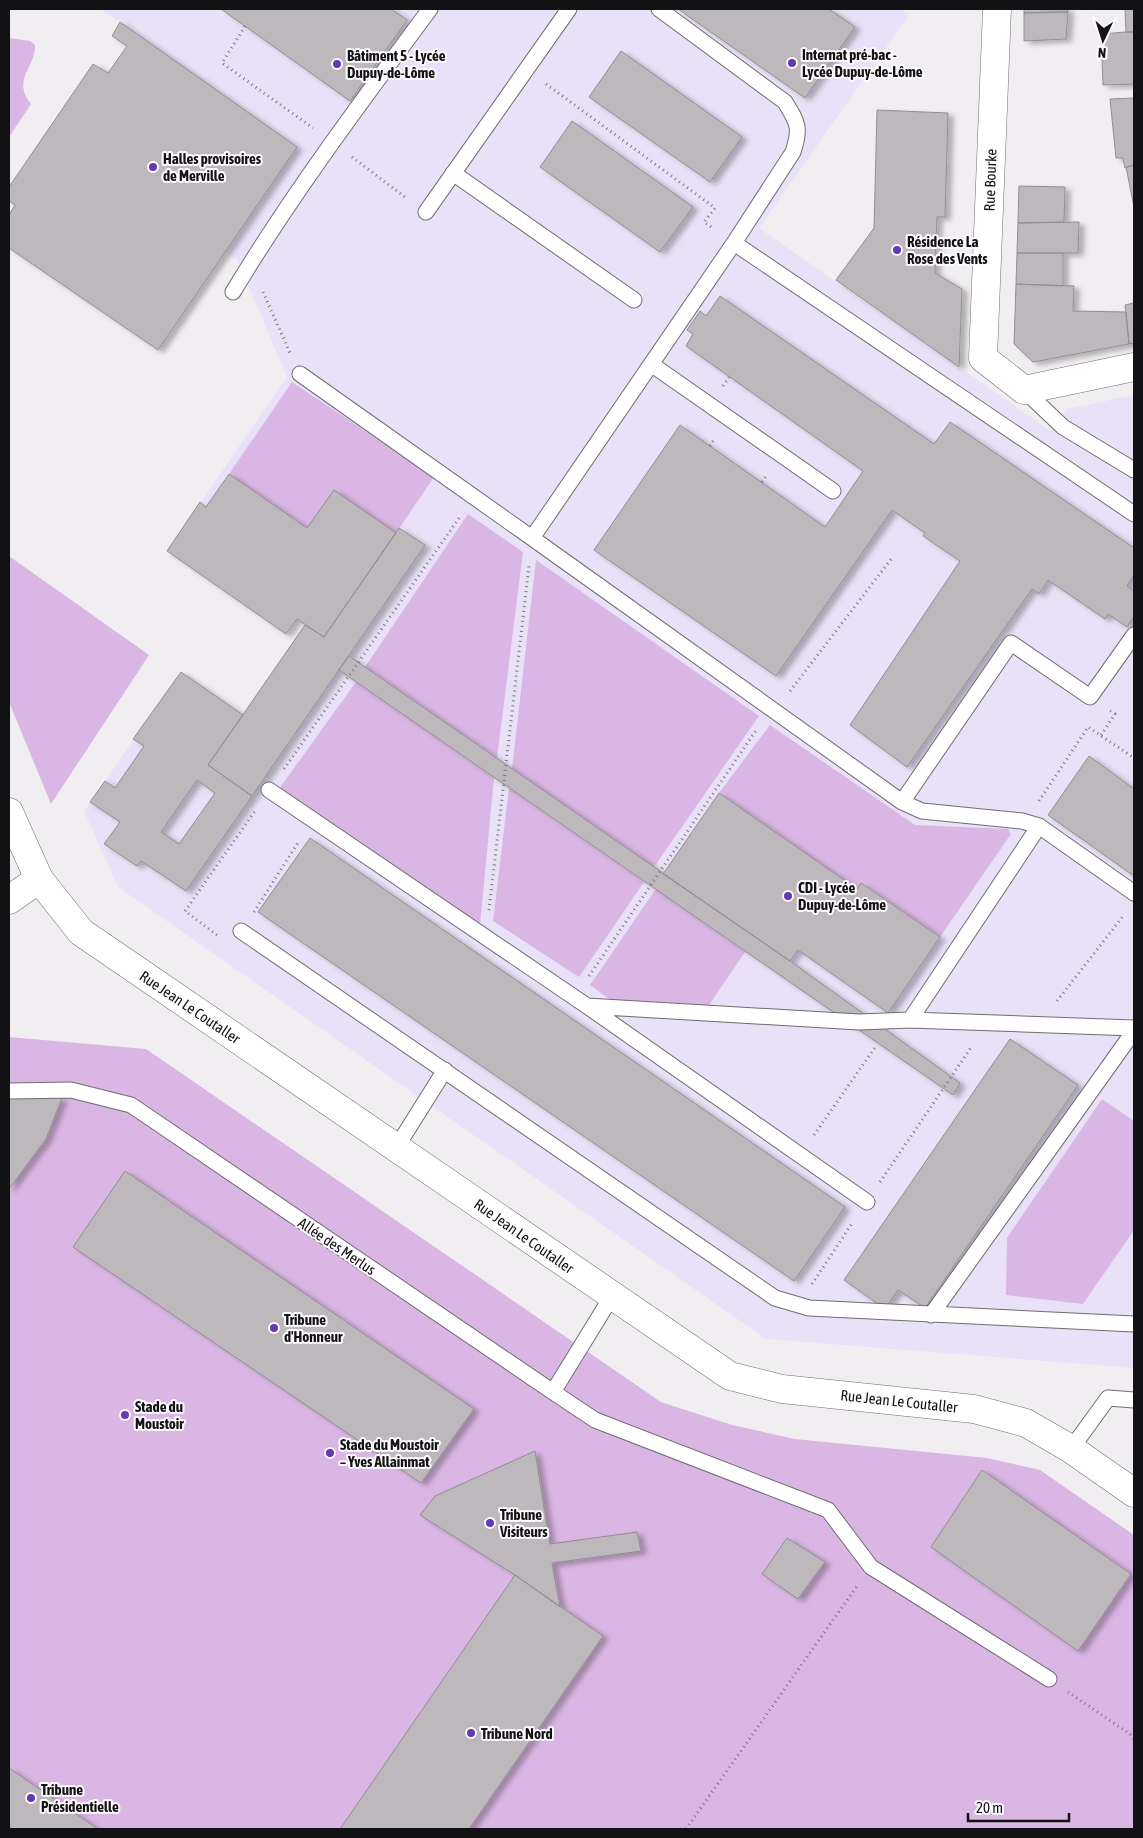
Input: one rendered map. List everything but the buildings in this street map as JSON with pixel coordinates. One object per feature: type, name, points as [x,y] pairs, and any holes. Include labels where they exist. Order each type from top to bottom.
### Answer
[{"type":"street","name":"Rue Bourke","points":[[997,9],[983,358],[1024,390]]},
{"type":"street","points":[[1024,390],[1134,367]]},
{"type":"street","name":"Rue Jean Le Coutaller","points":[[9,812],[39,879],[81,932],[730,1376],[782,1389],[974,1409],[1026,1423],[1071,1449],[1134,1493]]},
{"type":"street","points":[[9,900],[39,879]]},
{"type":"lane","points":[[233,292],[250,262],[332,142],[430,9]]},
{"type":"lane","points":[[426,212],[569,9]]},
{"type":"lane","points":[[532,538],[734,242],[793,152],[798,136],[796,120],[785,102],[659,9]]},
{"type":"lane","points":[[453,173],[634,300]]},
{"type":"lane","points":[[734,242],[1133,512]]},
{"type":"lane","points":[[651,364],[833,491]]},
{"type":"lane","points":[[300,374],[902,802],[922,811],[1032,824],[1134,893]]},
{"type":"lane","points":[[1024,390],[1063,427],[1134,470]]},
{"type":"lane","points":[[902,802],[1011,643],[1090,697],[1134,635]]},
{"type":"lane","points":[[269,790],[581,1002],[867,1202]]},
{"type":"lane","points":[[910,1020],[1032,824]]},
{"type":"lane","points":[[242,931],[775,1298],[809,1308],[1134,1324]]},
{"type":"lane","points":[[581,1002],[859,1022],[910,1020],[1134,1030]]},
{"type":"lane","points":[[931,1315],[1134,1030]]},
{"type":"lane","points":[[396,1148],[445,1070]]},
{"type":"lane","name":"Allée des Merlus","points":[[9,1091],[71,1090],[131,1105],[595,1420],[828,1510],[871,1567]]},
{"type":"lane","points":[[553,1392],[612,1296]]},
{"type":"lane","points":[[1071,1449],[1108,1398],[1134,1400]]},
{"type":"lane","points":[[871,1567],[1048,1680]]},
{"type":"path","points":[[245,26],[222,63],[426,212]]},
{"type":"path","points":[[526,69],[714,208],[704,222],[716,230],[710,238]]},
{"type":"path","points":[[250,262],[300,374]]},
{"type":"path","points":[[312,820],[232,946],[185,911],[474,497]]},
{"type":"path","points":[[485,937],[532,538]]},
{"type":"path","points":[[581,1002],[771,708],[795,685],[892,558]]},
{"type":"path","points":[[1032,824],[1088,727],[1134,758]]},
{"type":"path","points":[[1038,1025],[1128,909]]},
{"type":"path","points":[[800,1155],[893,1021]]},
{"type":"path","points":[[798,1305],[987,1023]]},
{"type":"path","points":[[686,1829],[871,1567]]},
{"type":"path","points":[[1048,1680],[1130,1734],[1134,1739]]},
{"type":"shaded area","points":[[100,9],[900,9],[909,15],[759,228],[1051,431],[1067,409],[1134,395],[1134,1368],[766,1339],[118,887],[84,811],[181,672],[243,714],[305,625],[297,619],[286,634],[167,551],[287,377],[237,259],[225,251],[120,22]]},
{"type":"shaded area","points":[[9,38],[30,41],[35,45],[23,87],[25,95],[31,104],[9,137]]},
{"type":"shaded area","points":[[292,382],[434,477],[396,533],[307,528],[229,474]]},
{"type":"shaded area","points":[[468,514],[523,552],[497,758],[365,667]]},
{"type":"shaded area","points":[[9,556],[149,655],[51,804],[9,702]]},
{"type":"shaded area","points":[[536,560],[759,716],[654,867],[512,769]]},
{"type":"shaded area","points":[[356,682],[494,778],[480,925],[279,789]]},
{"type":"shaded area","points":[[770,725],[915,825],[1008,829],[1011,834],[940,937],[862,883],[857,889],[719,793]]},
{"type":"shaded area","points":[[509,788],[644,882],[579,977],[493,921]]},
{"type":"shaded area","points":[[656,889],[745,952],[707,1008],[612,1001],[590,985]]},
{"type":"shaded area","name":"Stade du Moustoir – Yves Allainmat","points":[[9,1037],[146,1049],[661,1402],[732,1425],[795,1439],[987,1458],[1040,1470],[1134,1535],[1134,1829],[9,1829]]},
{"type":"shaded area","points":[[1102,1099],[1134,1121],[1134,1230],[1083,1304],[1006,1295],[1007,1238]]},
{"type":"place","name":"Internat pré-bac - Lycée Dupuy-de-Lôme","points":[[792,63]]},
{"type":"place","name":"Bâtiment 5 - Lycée Dupuy-de-Lôme","points":[[337,64]]},
{"type":"place","name":"Halles provisoires de Merville","points":[[153,167]]},
{"type":"place","name":"Résidence La Rose des Vents","points":[[897,250]]},
{"type":"place","name":"CDI - Lycée Dupuy-de-Lôme","points":[[788,896]]},
{"type":"place","name":"Tribune d'Honneur","points":[[274,1328]]},
{"type":"place","name":"Stade du Moustoir","points":[[125,1415]]},
{"type":"place","name":"Stade du Moustoir – Yves Allainmat","points":[[330,1453]]},
{"type":"place","name":"Tribune Visiteurs","points":[[490,1523]]},
{"type":"place","name":"Tribune Nord","points":[[471,1733]]},
{"type":"place","name":"Tribune Présidentielle","points":[[31,1798]]}]
